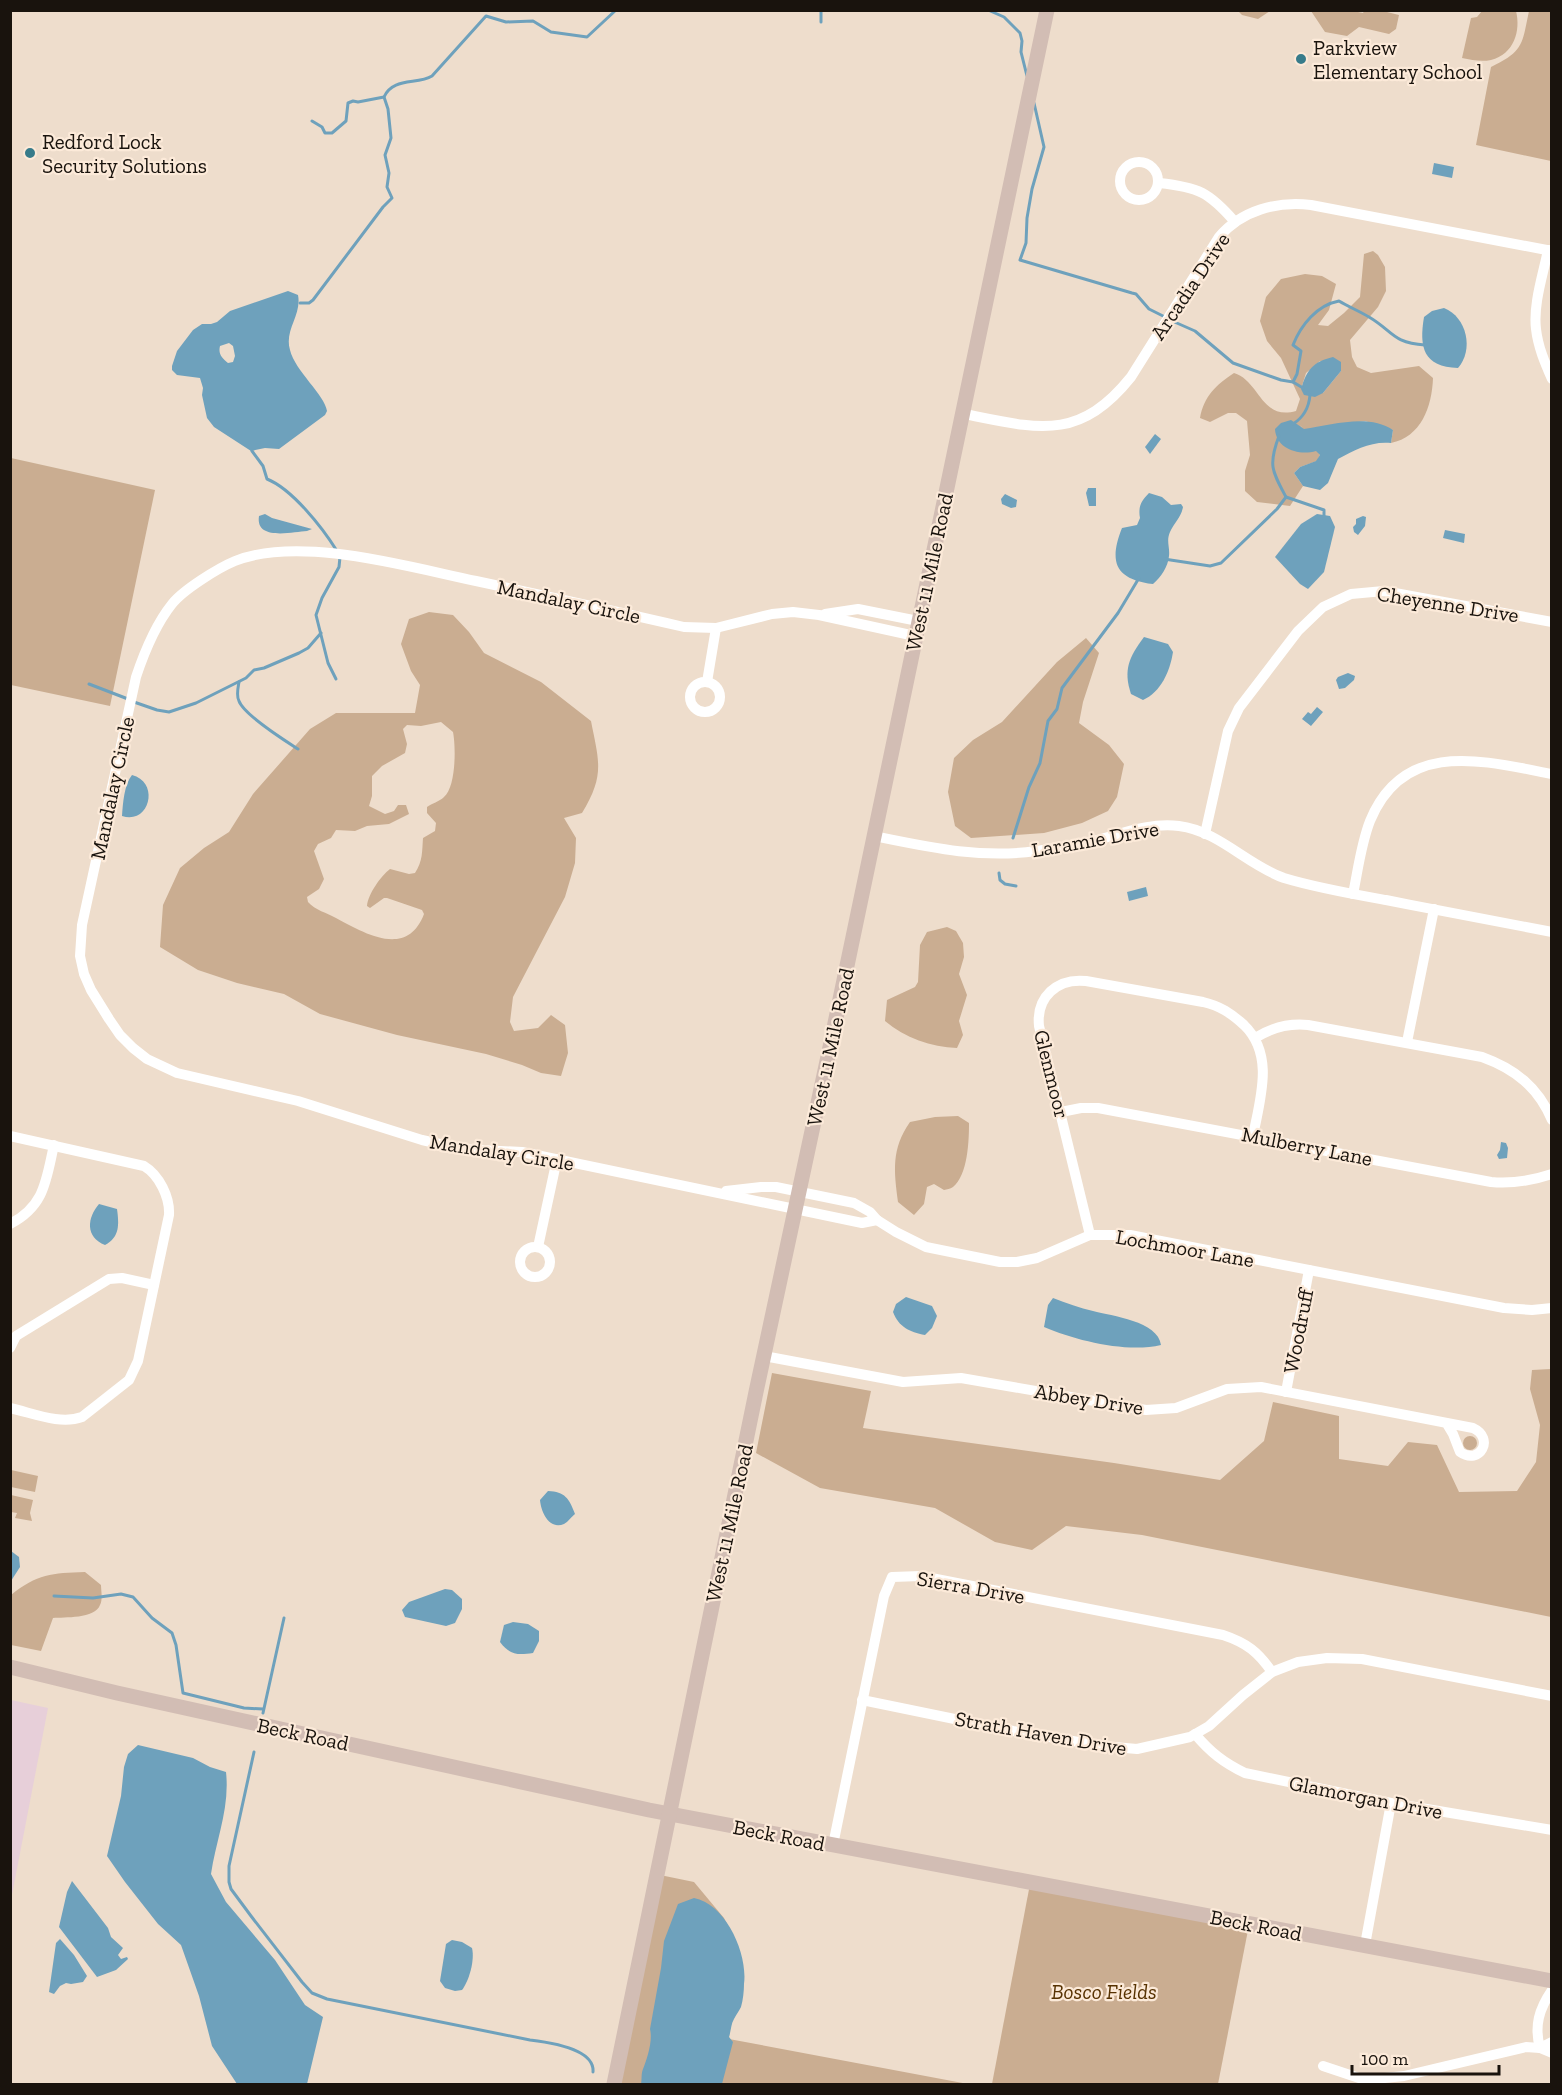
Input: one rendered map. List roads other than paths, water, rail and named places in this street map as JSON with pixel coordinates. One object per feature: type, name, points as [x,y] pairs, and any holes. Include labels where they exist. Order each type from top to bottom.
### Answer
[{"type":"street","name":"West 11 Mile Road","points":[[614,2085],[764,1356],[964,414],[1047,10]]},
{"type":"street","points":[[1159,183],[1182,185],[1200,190],[1220,204],[1235,222]]},
{"type":"street","name":"Arcadia Drive","points":[[964,414],[1017,424],[1049,427],[1072,422],[1101,408],[1118,394],[1131,377],[1214,243],[1235,222],[1268,207],[1297,204],[1550,251]]},
{"type":"street","points":[[1550,251],[1537,308],[1536,327],[1540,351],[1551,379]]},
{"type":"street","name":"Mandalay Circle","points":[[877,1220],[862,1223],[522,1152],[462,1149],[422,1140],[298,1101],[177,1073],[147,1059],[120,1035],[91,990],[84,974],[80,942],[136,677],[146,649],[172,604],[206,577],[242,559],[259,554],[296,550],[370,559],[684,627],[716,628],[772,614],[793,612],[917,628]]},
{"type":"street","name":"Cheyenne Drive","points":[[1205,834],[1233,719],[1245,698],[1298,631],[1323,607],[1351,594],[1384,591],[1551,622]]},
{"type":"street","points":[[819,615],[858,609],[917,628]]},
{"type":"street","points":[[707,682],[716,628]]},
{"type":"street","points":[[1353,894],[1365,837],[1373,814],[1393,787],[1409,774],[1434,764],[1463,759],[1551,774]]},
{"type":"street","name":"Laramie Drive","points":[[874,836],[937,849],[975,853],[1014,853],[1086,843],[1156,826],[1181,827],[1205,834],[1272,873],[1312,885],[1551,932]]},
{"type":"street","points":[[1407,1042],[1434,909]]},
{"type":"street","name":"Glenmoor","points":[[1090,1235],[1039,1026],[1038,1016],[1045,998],[1061,983],[1073,980],[1086,981],[1211,1004],[1232,1014],[1255,1038],[1261,1055],[1263,1076],[1252,1136]]},
{"type":"street","points":[[1255,1038],[1274,1028],[1301,1024],[1482,1057],[1504,1066],[1521,1077],[1535,1090],[1551,1120]]},
{"type":"street","name":"Mulberry Lane","points":[[1061,1112],[1081,1108],[1098,1108],[1506,1184],[1551,1174]]},
{"type":"street","points":[[10,1136],[135,1162],[149,1169],[153,1174],[167,1197],[169,1206],[138,1361],[129,1380],[82,1417],[74,1420],[57,1419],[10,1408]]},
{"type":"street","points":[[10,1224],[33,1208],[40,1197],[45,1186],[54,1145]]},
{"type":"street","points":[[538,1247],[557,1159]]},
{"type":"street","name":"Lochmoor Lane","points":[[717,1193],[767,1186],[858,1204],[877,1220],[926,1247],[1008,1262],[1037,1258],[1090,1235],[1130,1235],[1504,1308],[1532,1310],[1551,1308]]},
{"type":"street","name":"Woodruff","points":[[1286,1392],[1309,1270]]},
{"type":"street","points":[[10,1348],[16,1336],[109,1279],[122,1278],[154,1285]]},
{"type":"street","name":"Abbey Drive","points":[[764,1356],[903,1382],[961,1378],[1146,1410],[1176,1408],[1234,1388],[1261,1387],[1447,1424]]},
{"type":"street","name":"Sierra Drive","points":[[833,1845],[884,1596],[892,1577],[921,1576],[1223,1635],[1250,1646],[1272,1672]]},
{"type":"street","name":"Strath Haven Drive","points":[[862,1700],[1013,1731],[1103,1746],[1137,1749],[1170,1743],[1195,1734],[1209,1726],[1272,1672],[1298,1662],[1327,1658],[1362,1659],[1551,1696]]},
{"type":"street","name":"Beck Road","points":[[10,1667],[670,1814],[1551,1981]]},
{"type":"street","name":"Glamorgan Drive","points":[[1195,1734],[1210,1752],[1228,1765],[1245,1773],[1391,1803],[1551,1830]]},
{"type":"street","points":[[1365,1945],[1391,1803]]},
{"type":"street","points":[[1540,2048],[1536,2033],[1542,2005],[1551,1990]]},
{"type":"street","points":[[1323,2066],[1365,2080],[1404,2076],[1508,2050],[1540,2048],[1551,2042]]},
{"type":"street","points":[[1540,2048],[1551,2053]]},
{"type":"water","points":[[1434,163],[1454,167],[1452,178],[1432,174]]},
{"type":"water","points":[[288,291],[298,295],[298,309],[289,336],[290,350],[327,411],[325,415],[279,449],[265,448],[251,451],[214,427],[207,418],[200,378],[177,375],[172,370],[177,351],[193,330],[202,324],[217,322],[230,311]],"holes":[[[229,343],[233,346],[235,356],[233,362],[228,363],[221,356],[220,346]]]},
{"type":"water","points":[[1444,308],[1458,319],[1466,335],[1466,352],[1458,368],[1437,364],[1426,353],[1423,346],[1424,317],[1432,311]]},
{"type":"water","points":[[1333,357],[1341,362],[1341,371],[1323,393],[1315,397],[1304,395],[1301,389],[1308,371],[1320,361]]},
{"type":"water","points":[[1291,420],[1304,429],[1338,423],[1373,422],[1393,430],[1391,443],[1370,445],[1338,459],[1328,483],[1320,490],[1303,486],[1294,473],[1300,467],[1316,461],[1320,455],[1316,451],[1296,452],[1279,442],[1276,436],[1275,429],[1281,423]]},
{"type":"water","points":[[1155,434],[1161,439],[1150,454],[1145,447]]},
{"type":"water","points":[[1088,488],[1096,488],[1096,506],[1089,506],[1086,493]]},
{"type":"water","points":[[1149,493],[1162,497],[1171,505],[1181,504],[1183,507],[1169,535],[1167,564],[1153,584],[1130,578],[1123,573],[1116,559],[1122,528],[1137,525],[1141,504]]},
{"type":"water","points":[[1005,494],[1017,500],[1016,507],[1011,508],[1002,504],[1001,499]]},
{"type":"water","points":[[265,514],[312,529],[284,533],[268,532],[259,524],[259,516]]},
{"type":"water","points":[[1317,514],[1330,516],[1335,527],[1324,572],[1308,589],[1300,584],[1275,557],[1301,524]]},
{"type":"water","points":[[1366,517],[1365,526],[1358,535],[1354,532],[1353,527],[1356,519]]},
{"type":"water","points":[[1445,530],[1465,534],[1464,543],[1443,538]]},
{"type":"water","points":[[1144,637],[1168,644],[1173,652],[1164,680],[1155,692],[1143,700],[1131,694],[1128,671],[1131,657]]},
{"type":"water","points":[[1348,673],[1355,676],[1354,680],[1345,688],[1339,689],[1336,680]]},
{"type":"water","points":[[1317,707],[1323,712],[1311,726],[1302,719]]},
{"type":"water","points":[[132,775],[141,779],[146,786],[149,793],[148,801],[145,809],[139,814],[132,817],[122,816],[123,800]]},
{"type":"water","points":[[1146,887],[1148,896],[1129,901],[1127,892]]},
{"type":"water","points":[[1501,1142],[1506,1143],[1508,1148],[1507,1158],[1499,1159],[1497,1155]]},
{"type":"water","points":[[99,1204],[117,1209],[116,1234],[105,1245],[94,1237],[90,1227],[92,1215]]},
{"type":"water","points":[[906,1297],[932,1306],[937,1316],[932,1328],[925,1335],[905,1328],[895,1317],[893,1312],[896,1304]]},
{"type":"water","points":[[1053,1298],[1143,1325],[1152,1330],[1161,1345],[1118,1347],[1071,1337],[1044,1327],[1048,1305]]},
{"type":"water","points":[[548,1491],[562,1494],[571,1504],[575,1514],[564,1524],[550,1522],[542,1510],[540,1500]]},
{"type":"water","points":[[11,1551],[19,1557],[20,1567],[11,1581]]},
{"type":"water","points":[[445,1589],[452,1590],[462,1599],[462,1609],[455,1623],[446,1626],[405,1617],[402,1610],[409,1602]]},
{"type":"water","points":[[513,1622],[528,1624],[539,1631],[539,1641],[533,1653],[514,1653],[500,1642],[504,1625]]},
{"type":"water","points":[[138,1745],[193,1758],[226,1772],[226,1798],[211,1874],[226,1902],[275,1960],[305,2005],[323,2017],[307,2084],[237,2084],[212,2046],[199,1996],[181,1945],[158,1924],[107,1856],[121,1796],[124,1767],[128,1754]]},
{"type":"water","points":[[72,1881],[108,1928],[111,1937],[123,1948],[118,1955],[121,1959],[127,1957],[128,1959],[116,1970],[97,1977],[59,1927],[67,1892]]},
{"type":"water","points":[[694,1898],[706,1902],[725,1920],[738,1945],[744,1972],[743,1998],[729,2037],[733,2042],[722,2084],[641,2084],[642,2071],[650,2044],[650,2029],[664,1941],[678,1904]]},
{"type":"water","points":[[60,1939],[74,1955],[87,1976],[83,1982],[66,1983],[60,1986],[54,1994],[49,1992],[56,1943]]},
{"type":"water","points":[[452,1940],[462,1942],[472,1948],[473,1953],[467,1981],[462,1990],[455,1991],[445,1988],[440,1981],[446,1944]]},
{"type":"waterway","points":[[312,121],[322,127],[325,133],[332,133],[346,121],[348,103],[384,97],[388,91],[399,84],[432,76],[486,16],[506,22],[533,21],[551,32],[587,37],[616,10]]},
{"type":"waterway","points":[[821,10],[821,22]]},
{"type":"waterway","points":[[988,10],[1004,17],[1020,33],[1021,52],[1027,76]]},
{"type":"waterway","points":[[300,303],[309,303],[313,300],[392,198],[387,187],[389,173],[385,155],[391,138],[388,109],[384,97]]},
{"type":"waterway","points":[[1034,103],[1044,147],[1032,189],[1026,243],[1020,260],[1136,294],[1149,309],[1165,317]]},
{"type":"waterway","points":[[1293,382],[1297,374],[1301,351],[1293,345],[1296,338],[1305,323],[1317,311],[1331,303],[1339,301],[1377,322],[1399,339],[1425,345]]},
{"type":"waterway","points":[[1170,320],[1195,331],[1233,363],[1293,382],[1303,388]]},
{"type":"waterway","points":[[1293,424],[1307,408],[1310,395],[1308,393]]},
{"type":"waterway","points":[[1279,436],[1273,454],[1273,468],[1277,481],[1286,497],[1324,510],[1324,518]]},
{"type":"waterway","points":[[252,451],[263,466],[267,479],[277,484],[296,500],[315,520],[337,551]]},
{"type":"waterway","points":[[1164,559],[1210,566],[1221,563],[1277,509],[1286,497]]},
{"type":"waterway","points":[[336,679],[328,663],[316,615],[322,598],[339,567],[340,557]]},
{"type":"waterway","points":[[1013,838],[1029,787],[1040,763],[1048,721],[1057,709],[1062,688],[1118,613],[1139,578]]},
{"type":"waterway","points":[[134,702],[169,712],[196,703],[246,678],[254,670],[264,668],[308,648],[321,633]]},
{"type":"waterway","points":[[239,682],[238,697],[242,707],[265,727],[298,749]]},
{"type":"waterway","points":[[89,684],[128,699]]},
{"type":"waterway","points":[[999,873],[1000,880],[1005,884],[1016,886]]},
{"type":"waterway","points":[[54,1596],[93,1598],[121,1594],[133,1597],[152,1618],[172,1633],[183,1693],[244,1708],[263,1709]]},
{"type":"waterway","points":[[263,1713],[284,1618]]},
{"type":"waterway","points":[[254,1752],[229,1866],[229,1882],[231,1889],[251,1916],[312,1993],[327,1999],[569,2048],[586,2057],[592,2064],[593,2072]]},
{"type":"place","name":"Parkview Elementary School","points":[[1301,59]]},
{"type":"place","name":"Redford Lock Security Solutions","points":[[30,153]]},
{"type":"park label","name":"Bosco Fields","points":[[1104,1991]]}]
